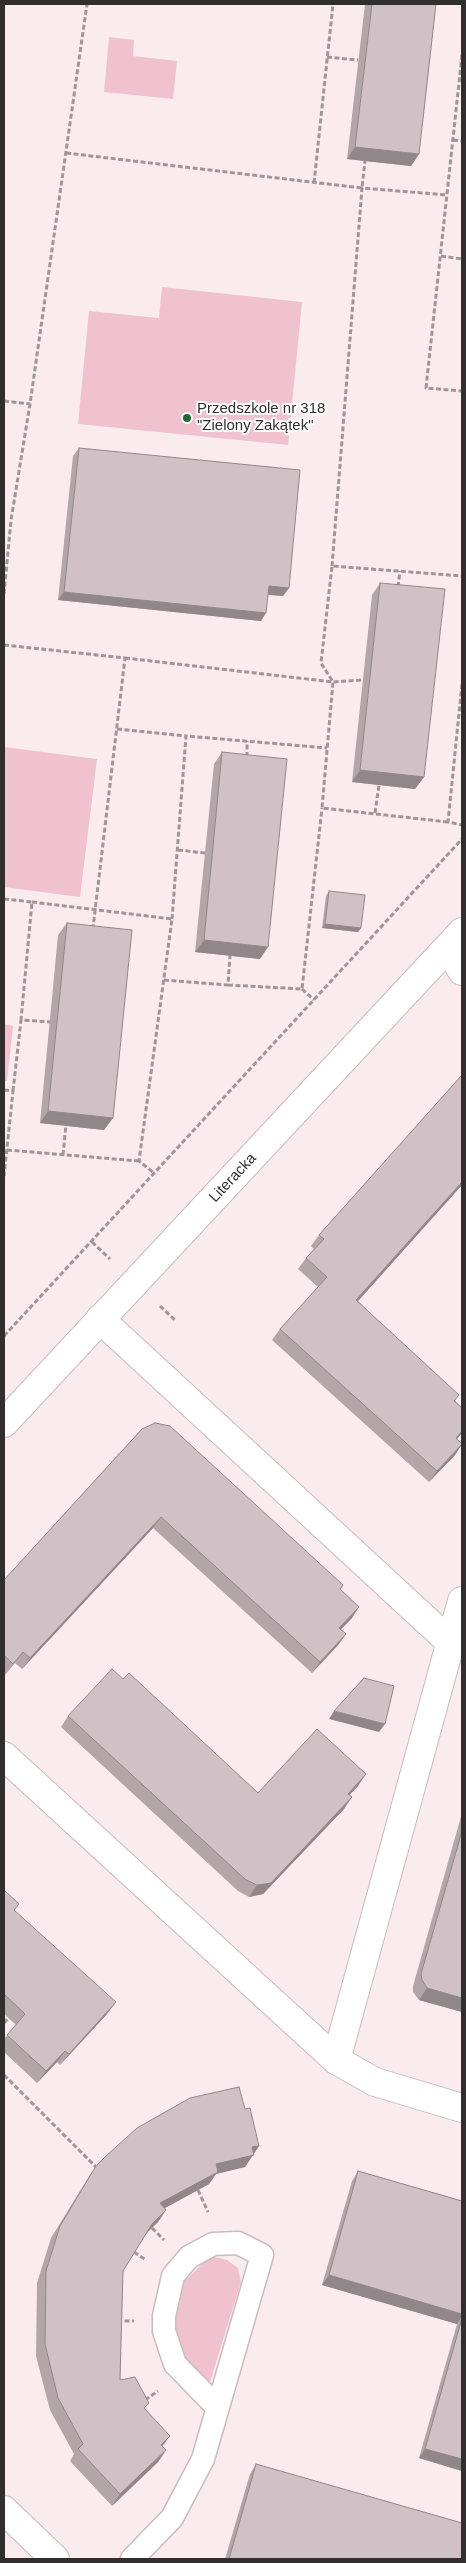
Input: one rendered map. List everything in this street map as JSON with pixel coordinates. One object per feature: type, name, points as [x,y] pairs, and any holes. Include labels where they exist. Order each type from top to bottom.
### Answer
[{"type":"street","name":"Literacka","points":[[4,1423],[100,1319],[458,950]]},
{"type":"street","points":[[100,1319],[456,1644]]},
{"type":"street","points":[[336,2060],[456,1644],[462,1601]]},
{"type":"street","points":[[4,1756],[336,2060],[375,2082],[462,2108]]},
{"type":"street","points":[[4,2510],[55,2559]]},
{"type":"lane","points":[[132,2559],[172,2518],[203,2459],[262,2254],[238,2243],[213,2244],[189,2257],[173,2276],[164,2316],[164,2331],[175,2364],[217,2408]]},
{"type":"path","points":[[4,594],[11,520],[30,404],[87,4]]},
{"type":"path","points":[[314,183],[333,4]]},
{"type":"path","points":[[462,55],[426,388],[462,390]]},
{"type":"path","points":[[328,57],[358,60]]},
{"type":"path","points":[[453,140],[462,141]]},
{"type":"path","points":[[66,154],[314,183],[447,195]]},
{"type":"path","points":[[302,989],[322,808],[333,682],[321,663],[332,566],[364,161]]},
{"type":"path","points":[[440,256],[462,259]]},
{"type":"path","points":[[4,401],[30,404]]},
{"type":"path","points":[[332,566],[462,576]]},
{"type":"path","points":[[398,588],[400,571]]},
{"type":"path","points":[[4,645],[333,682],[362,680]]},
{"type":"path","points":[[93,929],[125,658]]},
{"type":"path","points":[[448,822],[462,684]]},
{"type":"path","points":[[117,729],[327,748]]},
{"type":"path","points":[[139,1161],[172,919],[186,736]]},
{"type":"path","points":[[247,741],[247,759]]},
{"type":"path","points":[[375,813],[379,785]]},
{"type":"path","points":[[322,808],[462,825]]},
{"type":"path","points":[[4,1336],[462,839]]},
{"type":"path","points":[[178,850],[205,853]]},
{"type":"path","points":[[4,899],[172,919]]},
{"type":"path","points":[[4,1176],[32,902]]},
{"type":"path","points":[[228,985],[230,956]]},
{"type":"path","points":[[164,980],[302,989],[314,1000]]},
{"type":"path","points":[[21,1020],[50,1022]]},
{"type":"path","points":[[4,1090],[13,1090]]},
{"type":"path","points":[[64,1154],[66,1126]]},
{"type":"path","points":[[7,1150],[139,1161],[154,1174]]},
{"type":"path","points":[[4,2023],[12,2014]]},
{"type":"path","points":[[4,2075],[98,2168]]},
{"type":"shaded area","points":[[109,37],[134,40],[133,56],[177,61],[173,99],[104,92]]},
{"type":"shaded area","points":[[162,287],[302,302],[288,445],[78,424],[89,311],[159,318]]},
{"type":"shaded area","points":[[4,747],[97,759],[80,897],[4,887]]},
{"type":"shaded area","points":[[4,1024],[13,1026],[7,1081],[4,1081]]},
{"type":"shaded area","points":[[215,2257],[227,2260],[238,2268],[241,2282],[210,2382],[197,2374],[180,2352],[173,2325],[178,2293],[185,2281],[204,2262]]},
{"type":"building","points":[[372,4],[436,4],[419,154],[355,147]]},
{"type":"building","points":[[79,448],[300,470],[289,588],[269,586],[266,613],[64,592]]},
{"type":"building","points":[[380,583],[445,589],[424,777],[360,770]]},
{"type":"building","points":[[222,752],[287,759],[268,947],[204,940]]},
{"type":"building","points":[[329,891],[365,895],[361,928],[325,924]]},
{"type":"building","points":[[67,923],[132,930],[113,1118],[48,1111]]},
{"type":"building","points":[[462,1075],[462,1182],[356,1300],[459,1395],[454,1401],[462,1408],[462,1431],[456,1438],[462,1444],[437,1471],[280,1329],[327,1277],[306,1258],[324,1239],[319,1235]]},
{"type":"building","points":[[155,1423],[170,1426],[343,1585],[340,1589],[359,1607],[339,1628],[346,1634],[320,1662],[161,1517],[30,1658],[23,1652],[13,1664],[4,1655],[4,1580],[142,1429]]},
{"type":"building","points":[[112,1669],[123,1679],[129,1673],[258,1793],[317,1729],[366,1774],[348,1794],[352,1797],[271,1883],[257,1885],[246,1880],[68,1716]]},
{"type":"building","points":[[364,1678],[394,1686],[385,1724],[334,1711]]},
{"type":"building","points":[[462,1831],[462,1998],[427,1988],[421,1974]]},
{"type":"building","points":[[4,1890],[19,1904],[14,1910],[116,2002],[69,2054],[65,2051],[46,2071],[7,2035],[25,2014],[4,1994]]},
{"type":"building","points":[[239,2087],[245,2109],[250,2108],[259,2146],[252,2147],[254,2155],[216,2164],[218,2172],[160,2203],[166,2210],[152,2224],[123,2271],[120,2380],[135,2377],[149,2403],[144,2408],[170,2436],[161,2445],[166,2450],[120,2494],[78,2449],[83,2444],[58,2398],[45,2344],[46,2271],[60,2226],[96,2166],[106,2156],[137,2128],[190,2098]]},
{"type":"building","points":[[358,2171],[462,2201],[462,2314],[329,2275]]},
{"type":"building","points":[[462,2318],[462,2459],[425,2449]]},
{"type":"building","points":[[256,2464],[462,2523],[462,2559],[229,2559]]},
{"type":"place","name":"Przedszkole nr 318 \"Zielony Zakątek\"","points":[[187,418]]}]
